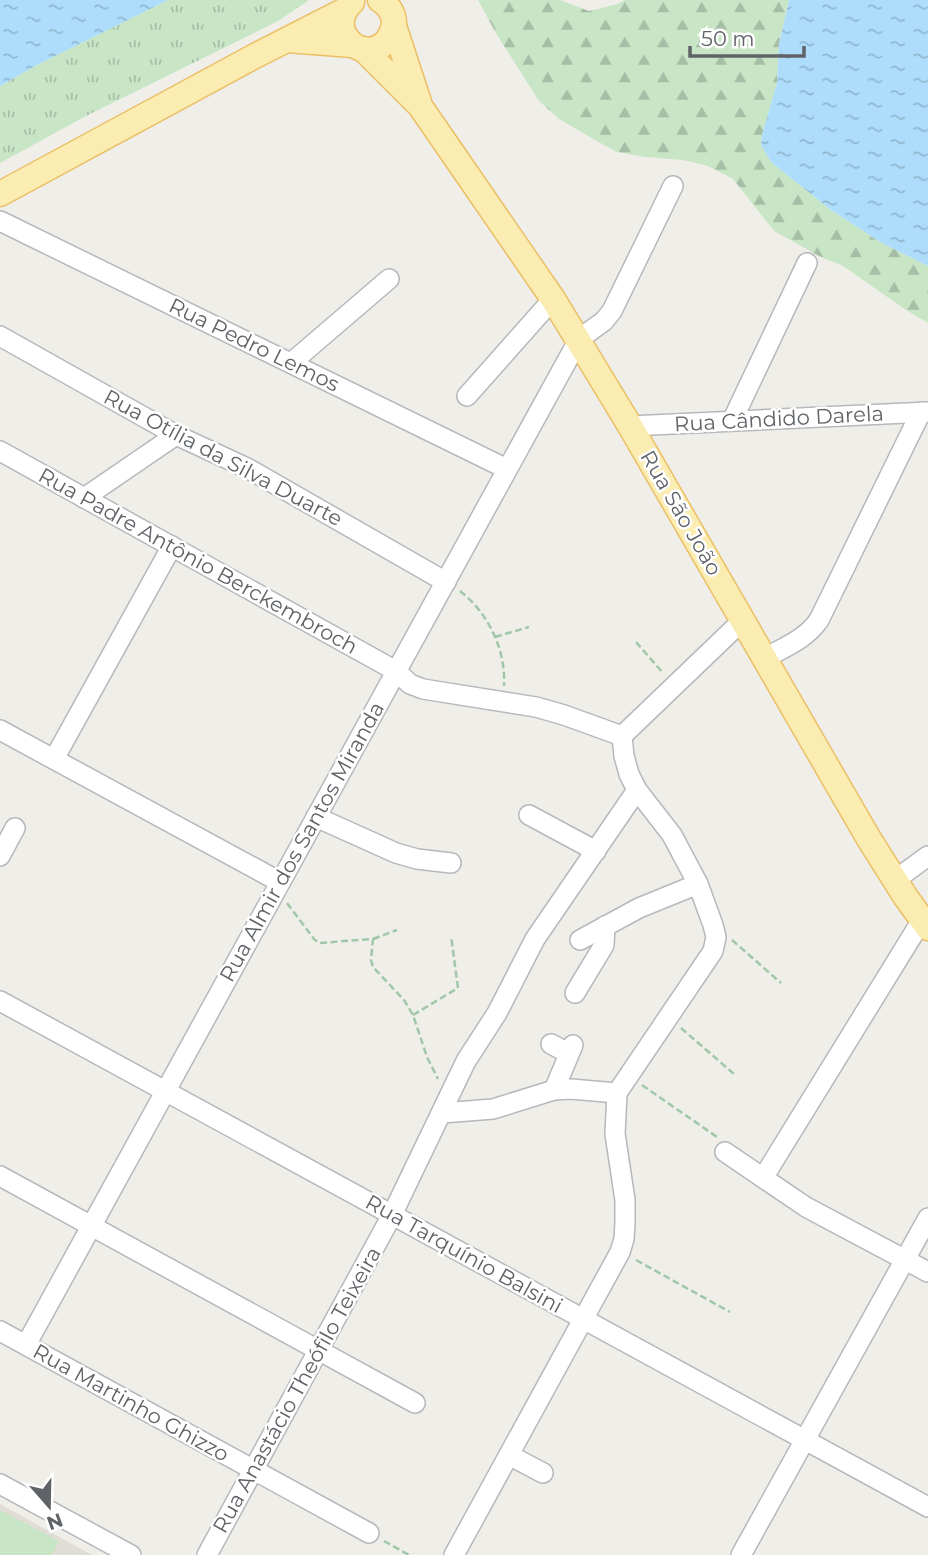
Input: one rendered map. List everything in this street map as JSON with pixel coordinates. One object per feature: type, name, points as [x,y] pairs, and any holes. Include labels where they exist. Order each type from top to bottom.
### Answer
[{"type":"main road","name":"Rua São João","points":[[380,0],[391,10],[420,106]]},
{"type":"main road","points":[[350,4],[341,25],[343,33],[358,47]]},
{"type":"main road","points":[[0,194],[350,4]]},
{"type":"main road","points":[[286,40],[371,49],[386,41],[394,26]]},
{"type":"main road","name":"Rua São João","points":[[358,47],[420,106],[579,339],[869,839],[925,924]]},
{"type":"street","points":[[579,339],[604,321],[612,311],[673,186]]},
{"type":"street","name":"Rua Pedro Lemos","points":[[0,221],[508,469]]},
{"type":"street","points":[[733,421],[807,263]]},
{"type":"street","points":[[291,363],[389,279]]},
{"type":"street","points":[[467,396],[553,299]]},
{"type":"street","name":"Rua Otília da Silva Duarte","points":[[0,336],[176,435],[247,468],[446,582]]},
{"type":"street","name":"Rua Almir dos Santos Miranda","points":[[26,1345],[579,339]]},
{"type":"street","points":[[765,658],[802,638],[819,620],[924,412]]},
{"type":"street","name":"Rua Cândido Darela","points":[[630,426],[924,412]]},
{"type":"street","points":[[84,498],[176,435]]},
{"type":"street","name":"Rua Padre Antônio Berckembroch","points":[[0,451],[396,671],[410,684],[423,690],[536,707],[622,736]]},
{"type":"street","points":[[54,759],[172,546]]},
{"type":"street","points":[[454,1555],[620,1252],[624,1240],[625,1200],[615,1134],[617,1093],[713,951],[716,937],[698,884],[672,835],[629,774],[622,736],[743,620]]},
{"type":"street","points":[[0,730],[278,886]]},
{"type":"street","name":"Rua Anastácio Theófilo Teixeira","points":[[207,1555],[392,1215],[466,1061],[497,1013],[535,939],[638,790]]},
{"type":"street","points":[[529,815],[596,851]]},
{"type":"street","points":[[316,817],[396,853],[417,859],[451,863]]},
{"type":"street","points":[[0,856],[15,828]]},
{"type":"street","points":[[895,880],[928,856]]},
{"type":"street","points":[[580,940],[639,908],[698,884]]},
{"type":"street","points":[[763,1178],[925,924]]},
{"type":"street","points":[[575,993],[604,945],[605,926]]},
{"type":"street","name":"Rua Tarquínio Balsini","points":[[0,1001],[928,1507]]},
{"type":"street","points":[[551,1044],[571,1049],[554,1090]]},
{"type":"street","points":[[445,1106],[493,1109],[554,1090],[617,1093]]},
{"type":"street","points":[[724,1152],[806,1207],[928,1272]]},
{"type":"street","points":[[0,1176],[415,1404]]},
{"type":"street","points":[[741,1555],[928,1218]]},
{"type":"street","name":"Rua Martinho Ghizzo","points":[[0,1331],[369,1533]]},
{"type":"street","points":[[509,1455],[543,1473]]},
{"type":"street","points":[[0,1484],[131,1555]]},
{"type":"path","points":[[446,582],[474,602],[495,637],[501,655],[503,701]]},
{"type":"path","points":[[495,637],[529,626]]},
{"type":"path","points":[[636,642],[675,685]]},
{"type":"path","points":[[278,886],[318,943],[373,939],[397,930]]},
{"type":"path","points":[[414,1015],[458,988],[451,936]]},
{"type":"path","points":[[716,937],[728,936],[781,983]]},
{"type":"path","points":[[373,939],[373,967],[404,1000],[414,1015],[445,1106]]},
{"type":"path","points":[[668,1017],[734,1074]]},
{"type":"path","points":[[628,1075],[724,1142],[724,1152]]},
{"type":"path","points":[[620,1252],[730,1312]]},
{"type":"path","points":[[369,1533],[409,1555]]},
{"type":"shaded area","points":[[0,1504],[92,1555],[0,1555]]},
{"type":"green space","points":[[168,0],[309,0],[278,21],[86,116],[0,163],[0,86]]},
{"type":"green space","points":[[478,0],[560,0],[589,11],[625,0],[789,0],[779,44],[777,83],[761,145],[771,162],[831,210],[880,242],[928,266],[928,323],[843,266],[774,231],[733,179],[708,166],[683,160],[617,152],[559,119],[539,101]]},
{"type":"green space","points":[[0,1510],[59,1541],[52,1555],[0,1555]]},
{"type":"water","points":[[0,0],[168,0],[0,86]]},
{"type":"water","points":[[789,0],[928,0],[928,266],[880,242],[831,210],[771,162],[761,145],[777,83],[779,44]]}]
